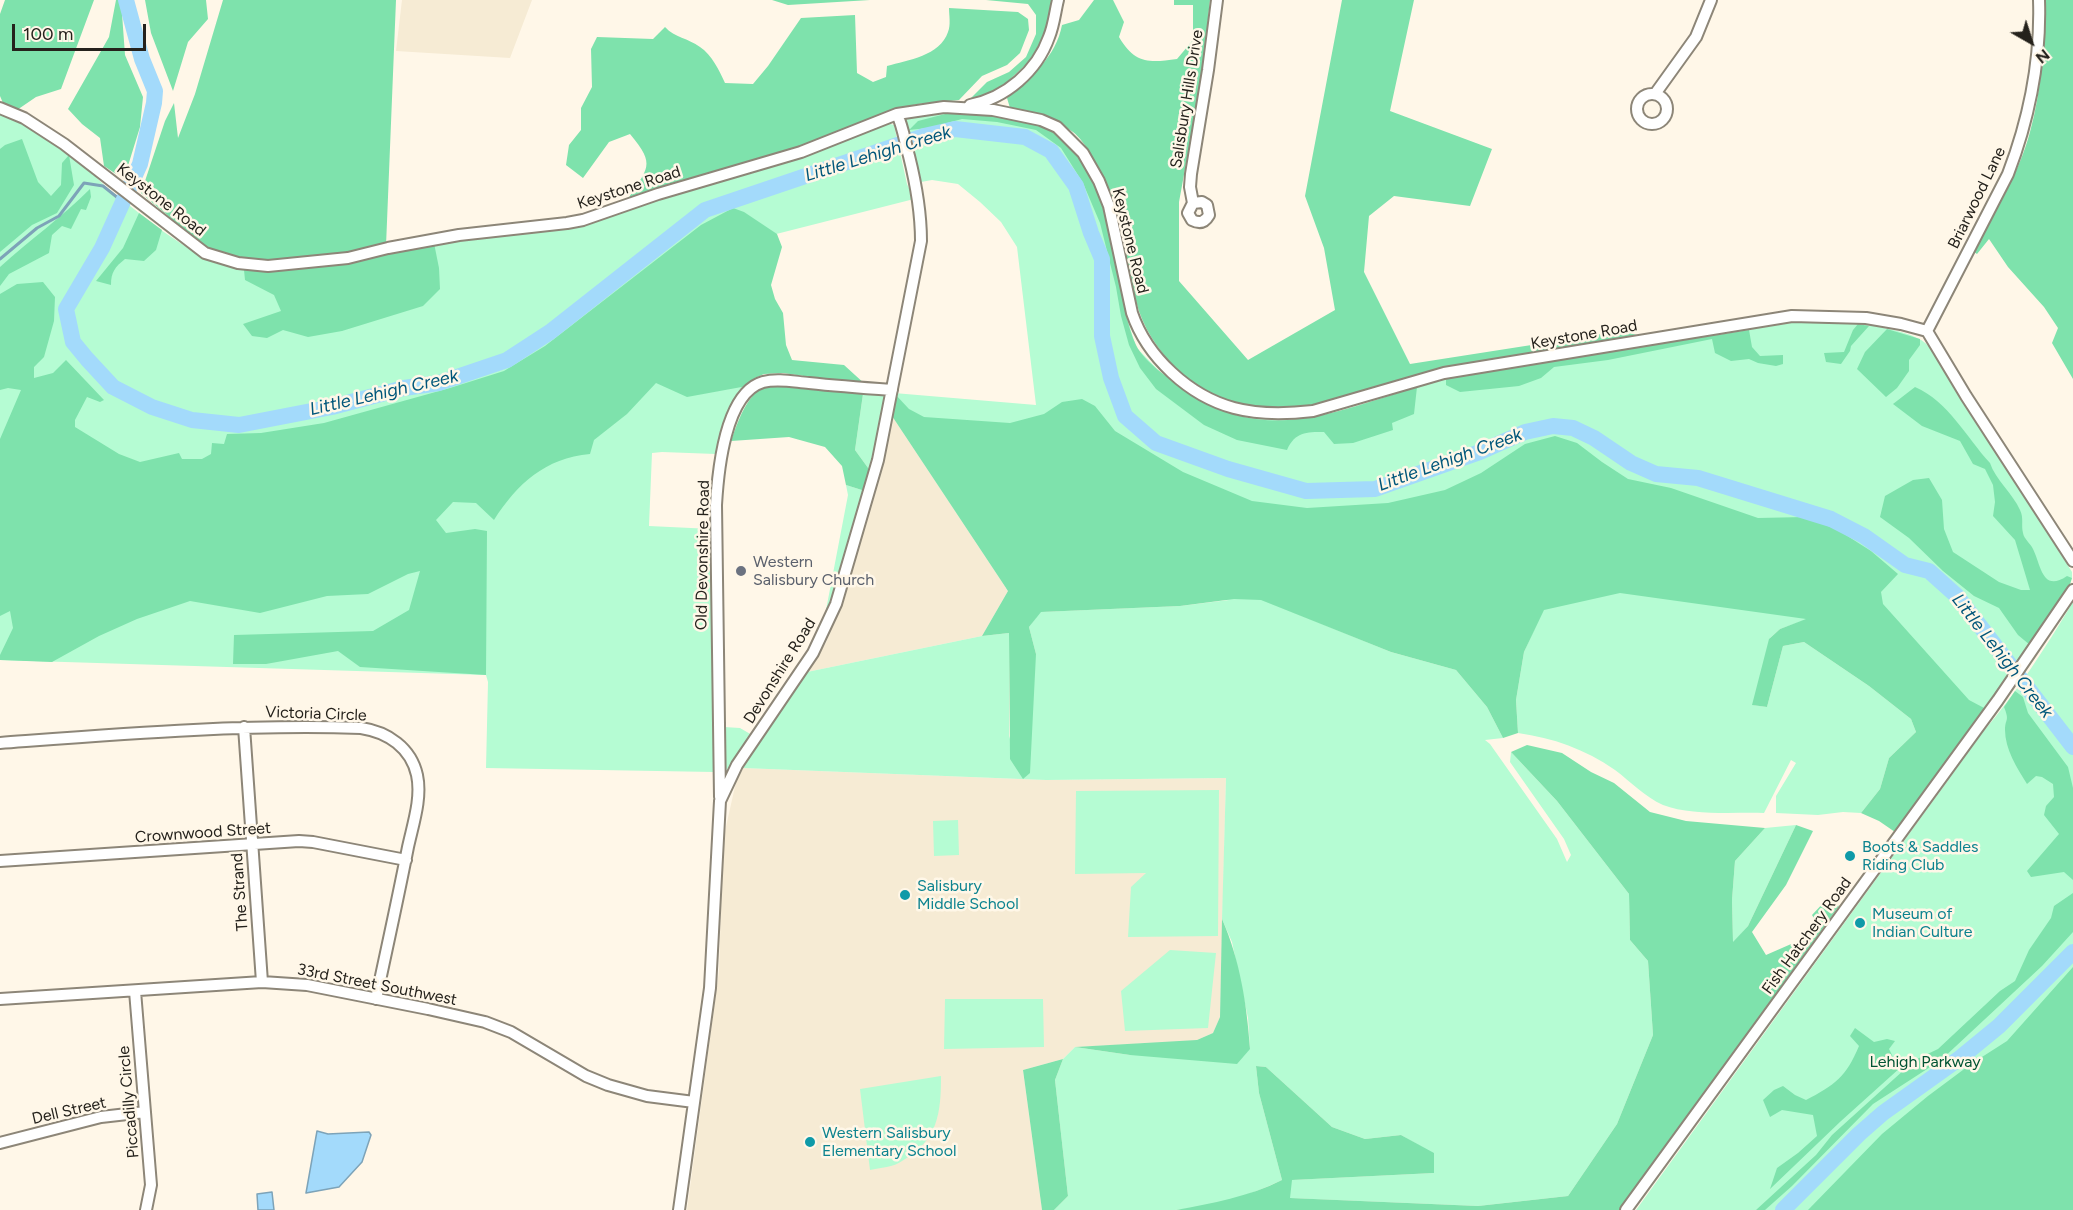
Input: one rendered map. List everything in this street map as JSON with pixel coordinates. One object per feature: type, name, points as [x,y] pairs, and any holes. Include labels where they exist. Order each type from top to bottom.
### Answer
[{"type":"street","points":[[958,107],[997,97],[1024,76],[1034,64],[1050,36],[1058,0]]},
{"type":"street","name":"Salisbury Hills Drive","points":[[1193,203],[1190,187],[1191,174],[1217,0]]},
{"type":"street","points":[[1654,94],[1696,37],[1711,0]]},
{"type":"street","name":"Briarwood Lane","points":[[1927,331],[2008,174],[2017,152],[2034,80],[2039,0]]},
{"type":"street","name":"Keystone Road","points":[[0,108],[44,130],[205,253],[238,263],[268,266],[348,258],[459,235],[583,220],[658,194],[944,107],[993,110],[1041,120],[1057,127],[1071,139],[1091,165],[1105,193],[1132,313],[1144,340],[1157,357],[1184,382],[1208,397],[1234,408],[1273,414],[1313,411],[1444,373],[1792,316],[1866,318],[1927,331]]},
{"type":"street","name":"Devonshire Road","points":[[679,1210],[713,955],[720,801],[737,765],[813,653],[829,621],[878,460],[921,241],[921,210],[899,119]]},
{"type":"street","points":[[1927,331],[1984,425],[2073,561]]},
{"type":"street","name":"Old Devonshire Road","points":[[720,801],[716,505],[721,457],[738,403],[748,390],[756,385],[776,380],[892,390]]},
{"type":"street","name":"Fish Hatchery Road","points":[[1626,1210],[1998,700],[2073,590]]},
{"type":"street","name":"Victoria Circle","points":[[0,743],[244,727],[362,728],[382,733],[401,746],[413,763],[418,787],[406,860],[376,999]]},
{"type":"street","name":"The Strand","points":[[244,727],[262,982]]},
{"type":"street","name":"Crownwood Street","points":[[0,861],[314,842],[406,860]]},
{"type":"street","name":"33rd Street Southwest","points":[[0,999],[262,982],[307,986],[485,1022],[511,1032],[580,1073],[608,1085],[647,1096],[694,1102]]},
{"type":"street","name":"Piccadilly Circle","points":[[135,991],[151,1185],[146,1210]]},
{"type":"street","name":"Dell Street","points":[[0,1143],[101,1117],[145,1112]]},
{"type":"shaded area","points":[[402,0],[532,0],[510,58],[396,51]]},
{"type":"shaded area","points":[[890,413],[1008,591],[982,636],[807,672],[826,643],[845,594],[877,474]]},
{"type":"shaded area","points":[[743,768],[1046,780],[1226,778],[1220,1017],[1213,1033],[1195,1041],[1075,1047],[1063,1059],[1023,1070],[1042,1210],[687,1210],[719,971],[723,840],[736,782]]},
{"type":"green space","points":[[5,0],[94,0],[61,89],[36,97],[17,110],[3,103],[0,96],[0,14]]},
{"type":"green space","points":[[116,0],[121,0],[125,55],[143,97],[140,127],[127,169],[116,174],[104,166],[100,138],[68,109],[109,37]]},
{"type":"green space","points":[[145,0],[206,0],[208,19],[188,42],[173,91],[151,33]]},
{"type":"green space","points":[[223,0],[396,0],[386,246],[317,259],[267,261],[243,259],[220,254],[200,245],[141,193],[165,121],[174,103],[178,138],[195,94]]},
{"type":"green space","points":[[772,0],[870,0],[788,5]]},
{"type":"green space","points":[[986,0],[1053,0],[1044,38],[1031,60],[996,92],[967,102],[987,82],[1009,72],[1026,57],[1036,34],[1036,15],[1028,4]]},
{"type":"green space","points":[[1094,0],[1113,0],[1124,22],[1119,37],[1125,46],[1137,57],[1158,61],[1177,59],[1193,40],[1193,5],[1174,5],[1174,0],[1210,0],[1202,76],[1179,202],[1179,281],[1248,360],[1335,310],[1324,248],[1305,196],[1342,0],[1414,0],[1390,111],[1492,149],[1470,206],[1394,196],[1369,216],[1364,272],[1410,364],[1621,331],[1641,336],[1305,407],[1250,407],[1230,402],[1194,383],[1164,355],[1142,320],[1116,210],[1105,182],[1087,148],[1078,136],[1058,123],[1010,108],[1007,98],[1048,57],[1062,25],[1079,20]]},
{"type":"green space","points":[[2044,0],[2073,0],[2073,379],[2052,343],[2058,328],[2044,307],[2008,267],[1989,239],[1977,254],[1974,252],[2013,178],[2030,132],[2041,66]]},
{"type":"green space","points":[[949,8],[1018,12],[1028,19],[1029,30],[1020,53],[1007,65],[982,76],[959,100],[918,104],[892,110],[800,147],[628,199],[646,167],[644,153],[630,134],[609,142],[583,178],[566,165],[569,145],[581,130],[581,108],[592,87],[591,49],[597,37],[653,39],[665,27],[673,34],[704,50],[715,63],[725,83],[753,84],[801,18],[855,15],[857,73],[873,82],[886,77],[887,66],[922,56],[938,47],[949,29]]},
{"type":"green space","points":[[953,112],[1038,125],[1080,158],[1091,179],[1112,240],[1127,318],[1136,347],[1163,375],[1200,400],[1243,417],[1284,420],[1327,415],[1450,377],[1797,322],[1842,323],[1893,330],[1919,339],[1936,355],[2072,572],[2069,587],[1965,741],[1808,619],[1780,629],[1770,638],[1753,705],[1767,707],[1783,646],[1804,642],[1869,686],[1911,719],[1916,732],[1889,758],[1880,789],[1861,813],[1843,812],[1818,815],[1776,813],[1776,796],[1796,763],[1791,760],[1764,813],[1686,811],[1656,802],[1615,770],[1580,750],[1556,741],[1518,733],[1516,700],[1524,652],[1543,610],[1263,600],[1391,652],[1456,670],[1487,707],[1503,738],[1485,740],[1557,839],[1567,862],[1571,855],[1564,839],[1510,762],[1511,752],[1557,801],[1629,894],[1630,940],[1648,961],[1653,1035],[1617,1124],[1568,1196],[1478,1206],[1289,1198],[1291,1180],[1434,1173],[1434,1154],[1401,1135],[1365,1139],[1332,1127],[1266,1067],[1256,1066],[1259,1093],[1282,1180],[1230,1200],[1189,1209],[1054,1210],[1068,1196],[1055,1080],[1063,1059],[1075,1047],[1130,1055],[1250,1049],[1248,1018],[1232,942],[1222,919],[1226,778],[1046,780],[743,768],[807,672],[982,636],[1009,633],[1009,739],[1036,654],[1029,627],[1040,612],[1180,606],[1229,600],[1008,591],[894,393],[1036,405],[1017,247],[1001,222],[958,184],[932,180],[921,182],[906,119]]},
{"type":"green space","points":[[953,112],[1033,123],[1055,132],[1069,145],[1087,170],[1104,211],[1126,315],[1136,345],[1151,364],[1186,390],[1229,413],[1265,420],[1287,420],[1332,413],[1417,387],[1414,414],[1392,423],[1393,430],[1353,443],[1334,444],[1324,432],[1302,434],[1297,436],[1287,450],[1237,440],[1204,425],[1156,389],[1140,368],[1129,345],[1121,316],[1100,223],[1083,183],[1061,148],[1036,130],[997,122],[962,119],[928,128],[909,130],[918,121]]},
{"type":"green space","points":[[0,113],[21,123],[85,166],[106,187],[158,228],[204,259],[244,270],[282,269],[468,238],[574,227],[887,123],[894,125],[907,184],[914,199],[733,245],[747,386],[731,410],[716,454],[652,453],[649,526],[712,529],[716,672],[714,772],[486,768],[488,682],[486,675],[0,660]]},
{"type":"green space","points":[[22,139],[38,182],[51,196],[61,185],[62,163],[69,155],[74,185],[57,213],[32,225],[0,252],[0,149]]},
{"type":"green space","points":[[90,189],[91,197],[86,210],[81,209],[71,229],[62,226],[52,235],[49,253],[9,274],[0,286],[0,267]]},
{"type":"green space","points":[[733,208],[744,212],[777,234],[782,247],[771,285],[775,299],[783,313],[786,345],[792,360],[844,365],[866,385],[783,373],[764,374],[755,378],[747,386],[687,397],[656,383],[627,414],[594,440],[590,454],[559,461],[534,475],[512,495],[494,520],[476,503],[453,502],[436,520],[446,533],[475,529],[487,531],[486,675],[360,667],[338,651],[266,664],[233,664],[234,635],[373,631],[409,610],[420,571],[408,574],[368,594],[327,596],[260,613],[190,601],[137,619],[99,636],[52,662],[0,660],[0,655],[13,628],[10,611],[0,616],[0,439],[21,390],[8,388],[0,390],[0,294],[17,284],[43,282],[55,297],[54,321],[44,357],[34,367],[34,378],[53,373],[66,360],[104,400],[100,402],[87,397],[75,420],[75,427],[119,454],[140,462],[179,453],[182,459],[202,459],[211,454],[212,443],[224,444],[227,434],[261,433],[324,423],[504,371],[545,346],[701,225]]},
{"type":"green space","points":[[139,213],[162,230],[156,250],[144,261],[125,259],[114,270],[111,285],[96,281],[123,248]]},
{"type":"green space","points":[[434,243],[440,289],[423,306],[342,331],[308,337],[283,330],[267,338],[252,336],[243,324],[281,311],[274,295],[245,280],[244,270],[282,269]]},
{"type":"green space","points":[[1858,324],[1869,326],[1851,346],[1841,364],[1826,362],[1824,353],[1844,352]]},
{"type":"green space","points":[[1887,329],[1920,339],[1920,345],[1909,360],[1909,371],[1897,388],[1886,397],[1857,369],[1865,352]]},
{"type":"green space","points":[[1749,330],[1752,347],[1760,356],[1783,355],[1783,364],[1776,366],[1749,359],[1731,361],[1715,353],[1712,339],[1608,360],[1554,367],[1541,378],[1519,386],[1460,392],[1446,385],[1446,378],[1450,377]]},
{"type":"green space","points":[[767,384],[863,394],[855,450],[871,472],[865,491],[846,485],[842,466],[825,447],[789,437],[731,441],[748,402]]},
{"type":"green space","points":[[1915,387],[1947,411],[1990,463],[2020,510],[2022,530],[2047,579],[2059,580],[2067,576],[2072,578],[2069,587],[2030,645],[2018,635],[1999,608],[1974,596],[1943,571],[1909,538],[1880,517],[1885,496],[1913,480],[1929,478],[1942,500],[1944,529],[1953,552],[1999,582],[2021,590],[2030,590],[2015,540],[1993,516],[1995,502],[1993,485],[1985,469],[1973,464],[1960,441],[1922,426],[1893,404]]},
{"type":"green space","points":[[883,393],[886,400],[871,472],[855,450],[863,394]]},
{"type":"green space","points":[[894,393],[909,409],[924,417],[1010,423],[1044,414],[1062,402],[1082,399],[1095,406],[1115,431],[1183,472],[1252,501],[1307,508],[1388,503],[1445,490],[1481,473],[1525,444],[1555,436],[1577,443],[1628,479],[1671,488],[1758,518],[1805,517],[1838,530],[1871,551],[1898,574],[1881,592],[1883,604],[1969,700],[1986,709],[1901,827],[1895,832],[1861,813],[1880,789],[1889,758],[1916,732],[1911,719],[1869,686],[1804,642],[1783,646],[1767,707],[1752,705],[1769,639],[1780,629],[1806,619],[1620,593],[1544,610],[1524,652],[1516,700],[1518,733],[1503,738],[1487,707],[1456,670],[1391,652],[1261,600],[1234,599],[1180,606],[1041,612],[1029,627],[1036,654],[1030,773],[1023,779],[1010,759],[1009,633],[982,636],[1008,591],[890,413]]},
{"type":"green space","points":[[846,485],[865,491],[830,607],[814,641],[826,610],[848,495]]},
{"type":"green space","name":"Lehigh Parkway","points":[[2073,602],[2073,1210],[1636,1210],[2019,685]]},
{"type":"green space","points":[[2015,691],[2023,697],[2028,713],[2068,767],[2073,788],[2073,880],[2064,872],[2031,877],[2027,871],[2059,834],[2044,815],[2046,806],[2054,797],[2053,784],[2036,776],[2027,784],[2009,751],[2004,707]]},
{"type":"green space","points":[[724,727],[740,728],[752,735],[725,772]]},
{"type":"green space","points":[[1527,745],[1562,753],[1591,772],[1614,783],[1650,812],[1686,821],[1765,828],[1735,861],[1732,900],[1733,942],[1748,926],[1796,825],[1813,831],[1786,885],[1752,932],[1766,955],[1798,941],[1815,920],[1812,915],[1826,900],[1839,906],[1620,1210],[1176,1210],[1243,1195],[1282,1180],[1259,1093],[1256,1066],[1266,1067],[1332,1127],[1365,1139],[1401,1135],[1434,1153],[1434,1173],[1292,1180],[1290,1198],[1478,1206],[1568,1196],[1617,1124],[1653,1035],[1648,961],[1630,940],[1629,894],[1557,801],[1511,752]]},
{"type":"green space","points":[[1219,790],[1218,936],[1128,937],[1131,887],[1146,873],[1075,874],[1076,791]]},
{"type":"green space","points":[[958,820],[959,855],[934,856],[933,821]]},
{"type":"green space","points":[[1796,825],[1748,926],[1733,943],[1732,900],[1735,861],[1765,828]]},
{"type":"green space","points":[[2073,893],[2073,932],[2042,966],[1941,1060],[1873,1104],[1792,1186],[1765,1210],[1756,1210],[1816,1155],[1832,1135],[1915,1060],[1938,1049],[2000,991],[2015,981],[2029,950],[2051,918],[2054,906]]},
{"type":"green space","points":[[1222,919],[1234,950],[1245,999],[1249,1032],[1250,1049],[1237,1064],[1130,1055],[1075,1047],[1197,1040],[1213,1033],[1220,1017]]},
{"type":"green space","points":[[1170,950],[1216,953],[1208,1028],[1125,1031],[1121,991]]},
{"type":"green space","points":[[2073,967],[2073,1210],[1808,1210],[1882,1134],[1971,1064],[2007,1041]]},
{"type":"green space","points":[[945,999],[1043,999],[1044,1047],[944,1049]]},
{"type":"green space","points":[[1855,1028],[1874,1042],[1887,1039],[1895,1041],[1889,1049],[1893,1057],[1911,1058],[1770,1189],[1777,1168],[1817,1136],[1813,1115],[1782,1110],[1770,1117],[1763,1100],[1774,1090],[1783,1086],[1806,1100],[1825,1090],[1844,1073],[1859,1046],[1850,1036]]},
{"type":"green space","points":[[1063,1059],[1055,1080],[1068,1196],[1054,1210],[1042,1210],[1023,1070]]},
{"type":"green space","points":[[941,1076],[938,1114],[930,1135],[914,1153],[899,1163],[870,1170],[860,1089]]},
{"type":"water","points":[[317,1131],[328,1134],[369,1132],[371,1135],[362,1162],[339,1187],[306,1193]]},
{"type":"water","points":[[272,1192],[274,1210],[258,1210],[257,1194]]},
{"type":"waterway","name":"Little Lehigh Creek","points":[[126,0],[142,59],[155,91],[154,103],[140,164],[102,248],[66,309],[73,342],[87,359],[113,387],[152,407],[192,420],[239,425],[332,407],[404,388],[439,383],[507,360],[550,332],[705,210],[924,136],[955,129],[1025,137],[1051,151],[1076,186],[1102,259],[1102,336],[1111,378],[1125,416],[1156,443],[1228,469],[1306,491],[1375,489],[1480,452],[1525,432],[1553,426],[1573,428],[1594,438],[1631,463],[1656,474],[1698,478],[1831,519],[1864,536],[1905,565],[1929,571],[1957,596],[2073,747]]},
{"type":"waterway","points":[[0,259],[37,228],[59,216],[84,183],[103,186],[123,202]]},
{"type":"waterway","name":"Little Lehigh Creek","points":[[1783,1210],[1859,1134],[1883,1113],[1960,1058],[1999,1026],[2073,952]]},
{"type":"place","name":"Western Salisbury Church","points":[[741,571]]},
{"type":"place","name":"Boots & Saddles Riding Club","points":[[1850,856]]},
{"type":"place","name":"Salisbury Middle School","points":[[905,895]]},
{"type":"place","name":"Museum of Indian Culture","points":[[1860,923]]},
{"type":"place","name":"Western Salisbury Elementary School","points":[[810,1142]]}]
